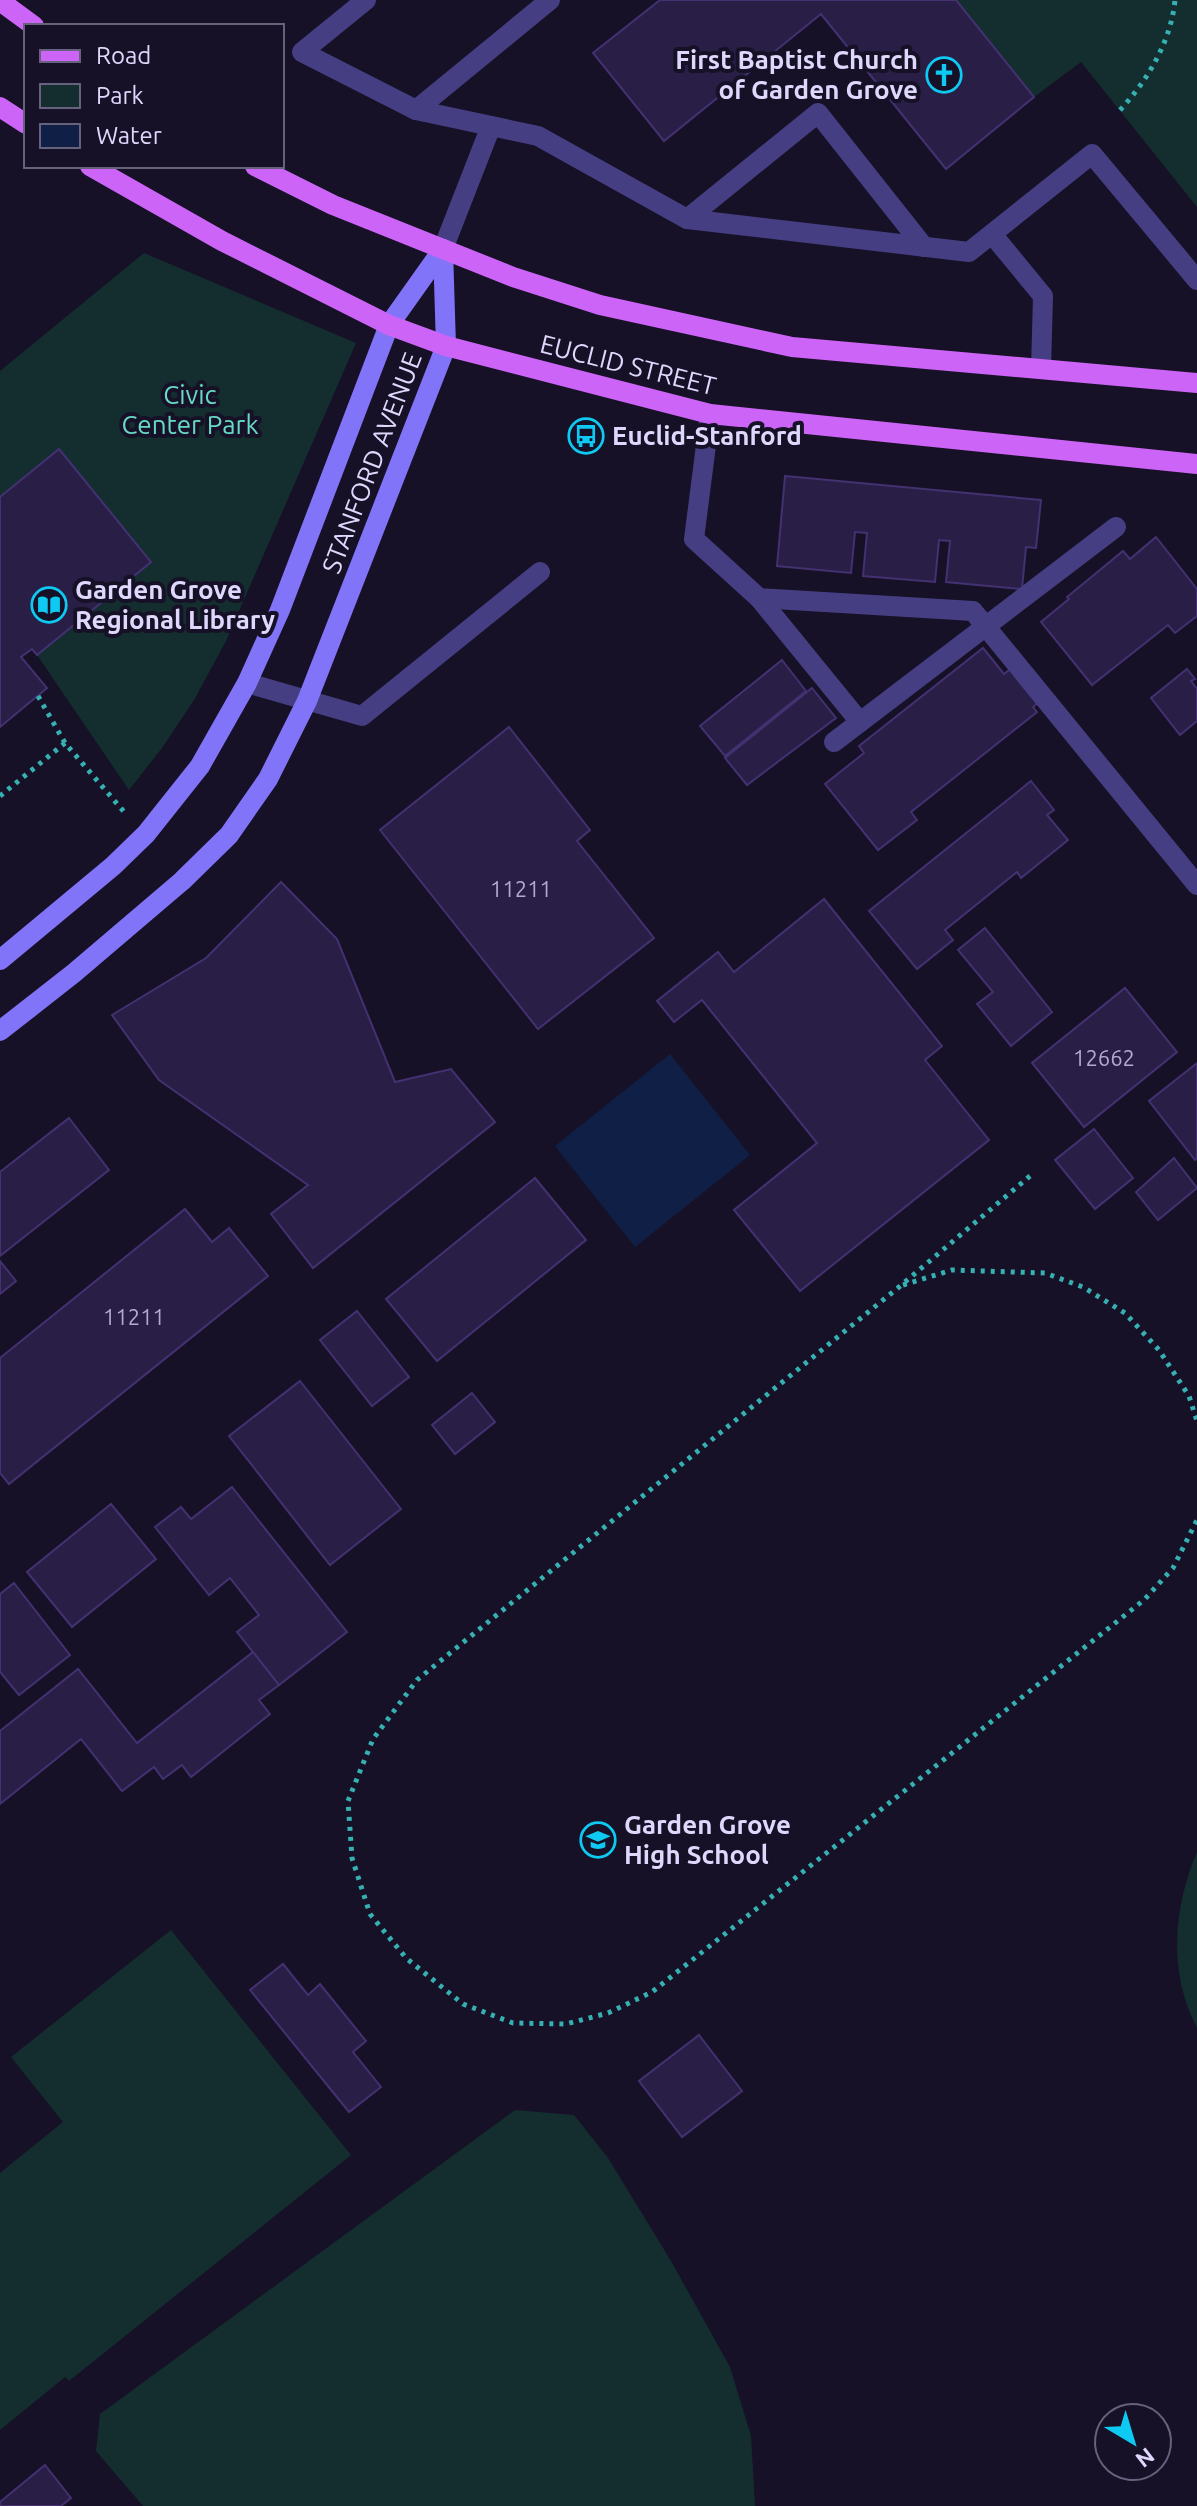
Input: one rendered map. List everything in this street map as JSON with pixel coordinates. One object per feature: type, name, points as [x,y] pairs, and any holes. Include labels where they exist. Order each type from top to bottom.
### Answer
[{"type":"main road","points":[[0,1],[31,24]]},
{"type":"main road","points":[[0,107],[24,123]]},
{"type":"main road","name":"EUCLID STREET","points":[[94,168],[222,241],[389,325],[446,346],[710,414],[1197,464]]},
{"type":"main road","name":"EUCLID STREET","points":[[259,168],[333,205],[513,277],[600,305],[792,347],[1197,383]]},
{"type":"street","points":[[366,0],[302,52],[416,110],[538,136],[687,219],[969,252],[1092,154],[1197,280]]},
{"type":"street","points":[[416,110],[550,0]]},
{"type":"street","points":[[687,219],[818,113],[924,247]]},
{"type":"street","points":[[443,249],[491,126]]},
{"type":"street","points":[[992,234],[1043,296],[1041,369]]},
{"type":"street","name":"STANFORD AVENUE","points":[[0,960],[113,866],[146,834],[200,766],[247,683],[280,610],[389,325],[443,249]]},
{"type":"street","name":"STANFORD AVENUE","points":[[0,1031],[130,927],[229,835],[268,779],[307,701],[446,346],[443,249]]},
{"type":"street","points":[[710,414],[694,539],[759,598],[860,722]]},
{"type":"street","points":[[834,742],[1116,527]]},
{"type":"street","points":[[247,683],[362,716],[540,572]]},
{"type":"street","points":[[759,598],[973,611],[1197,885]]},
{"type":"path","points":[[1120,110],[1148,77],[1173,16],[1175,0]]},
{"type":"path","points":[[38,696],[65,743],[146,834]]},
{"type":"path","points":[[0,796],[65,743]]},
{"type":"path","points":[[1030,1176],[899,1287],[417,1680],[373,1739],[348,1801],[352,1858],[370,1914],[406,1958],[463,2004],[513,2023],[566,2024],[608,2013],[652,1992],[1144,1600],[1173,1568],[1197,1520]]},
{"type":"path","points":[[899,1287],[952,1270],[1045,1273],[1083,1287],[1125,1313],[1159,1350],[1189,1396],[1197,1421]]},
{"type":"green space","points":[[956,0],[1197,0],[1197,207],[1081,62],[1034,97]]},
{"type":"green space","name":"Civic Center Park","points":[[144,253],[356,343],[226,641],[194,700],[129,790],[37,655],[151,562],[60,449],[0,497],[0,371]]},
{"type":"green space","points":[[1197,1852],[1197,2028],[1181,1985],[1177,1940],[1183,1895]]},
{"type":"green space","points":[[171,1930],[351,2155],[69,2381],[65,2377],[0,2430],[0,2173],[63,2122],[11,2057]]},
{"type":"green space","points":[[515,2110],[574,2115],[608,2158],[671,2261],[730,2367],[751,2436],[755,2506],[143,2506],[96,2451],[100,2414]]},
{"type":"water","points":[[670,1054],[750,1155],[635,1247],[555,1146]]},
{"type":"building","name":"First Baptist Church of Garden Grove","points":[[660,0],[956,0],[1034,97],[946,169],[821,14],[664,141],[593,53]]},
{"type":"building","name":"Garden Grove Regional Library","points":[[59,449],[151,562],[37,655],[32,649],[21,657],[47,688],[0,727],[0,497]]},
{"type":"building","points":[[785,476],[1041,500],[1036,548],[1026,547],[1022,589],[946,582],[950,541],[939,540],[935,582],[863,576],[867,533],[855,532],[851,573],[777,566]]},
{"type":"building","points":[[1156,537],[1197,589],[1197,616],[1175,633],[1168,625],[1092,685],[1041,622],[1123,551],[1130,559]]},
{"type":"building","points":[[983,648],[1004,674],[1014,666],[1041,700],[1033,707],[1037,712],[911,812],[917,820],[878,850],[825,784],[864,753],[859,746]]},
{"type":"building","points":[[782,660],[806,691],[725,756],[700,726]]},
{"type":"building","points":[[1187,669],[1195,679],[1191,681],[1197,689],[1197,721],[1180,735],[1151,698]]},
{"type":"building","points":[[812,688],[836,718],[747,785],[725,758]]},
{"type":"building","points":[[509,727],[590,830],[577,841],[654,938],[538,1029],[380,830]]},
{"type":"building","points":[[1031,781],[1054,810],[1047,815],[1068,840],[1021,878],[1017,872],[945,930],[953,940],[917,969],[869,911]]},
{"type":"building","points":[[281,882],[337,939],[395,1082],[451,1069],[495,1122],[313,1268],[271,1214],[308,1185],[159,1080],[112,1015],[206,958]]},
{"type":"building","points":[[824,899],[942,1046],[925,1060],[989,1140],[800,1291],[734,1210],[817,1143],[702,1000],[674,1022],[657,1001],[718,952],[734,972]]},
{"type":"building","points":[[985,928],[1052,1012],[1011,1046],[977,1004],[993,992],[958,950]]},
{"type":"building","points":[[1125,988],[1177,1052],[1084,1127],[1032,1063]]},
{"type":"building","points":[[1197,1063],[1197,1158],[1195,1160],[1149,1101]]},
{"type":"building","points":[[69,1118],[109,1170],[0,1256],[0,1172]]},
{"type":"building","points":[[1094,1129],[1133,1178],[1095,1209],[1055,1160]]},
{"type":"building","points":[[1174,1158],[1197,1188],[1158,1220],[1136,1192]]},
{"type":"building","points":[[535,1178],[586,1240],[437,1361],[386,1299]]},
{"type":"building","points":[[185,1209],[212,1242],[229,1228],[268,1276],[9,1484],[0,1473],[0,1358]]},
{"type":"building","points":[[0,1261],[16,1281],[0,1294]]},
{"type":"building","points":[[357,1311],[409,1377],[372,1406],[320,1340]]},
{"type":"building","points":[[300,1381],[401,1509],[330,1565],[229,1436]]},
{"type":"building","points":[[472,1393],[495,1422],[455,1454],[432,1425]]},
{"type":"building","points":[[232,1487],[347,1632],[279,1685],[237,1632],[259,1615],[230,1578],[209,1595],[155,1527],[181,1507],[191,1519]]},
{"type":"building","points":[[111,1504],[156,1559],[72,1627],[27,1572]]},
{"type":"building","points":[[14,1583],[70,1655],[19,1695],[0,1672],[0,1594]]},
{"type":"building","points":[[253,1652],[279,1685],[259,1700],[270,1714],[191,1777],[182,1765],[163,1779],[154,1767],[122,1791],[81,1739],[0,1804],[0,1731],[78,1669],[137,1743]]},
{"type":"building","points":[[283,1964],[308,1995],[320,1984],[366,2041],[353,2052],[381,2087],[349,2112],[250,1990]]},
{"type":"building","points":[[699,2035],[742,2091],[682,2137],[639,2081]]},
{"type":"building","points":[[45,2465],[71,2498],[61,2506],[0,2506],[0,2502]]},
{"type":"place","name":"First Baptist Church of Garden Grove","points":[[944,75]]},
{"type":"place","name":"Euclid-Stanford","points":[[586,436]]},
{"type":"place","name":"Garden Grove Regional Library","points":[[49,605]]},
{"type":"place","name":"Garden Grove High School","points":[[598,1840]]}]
